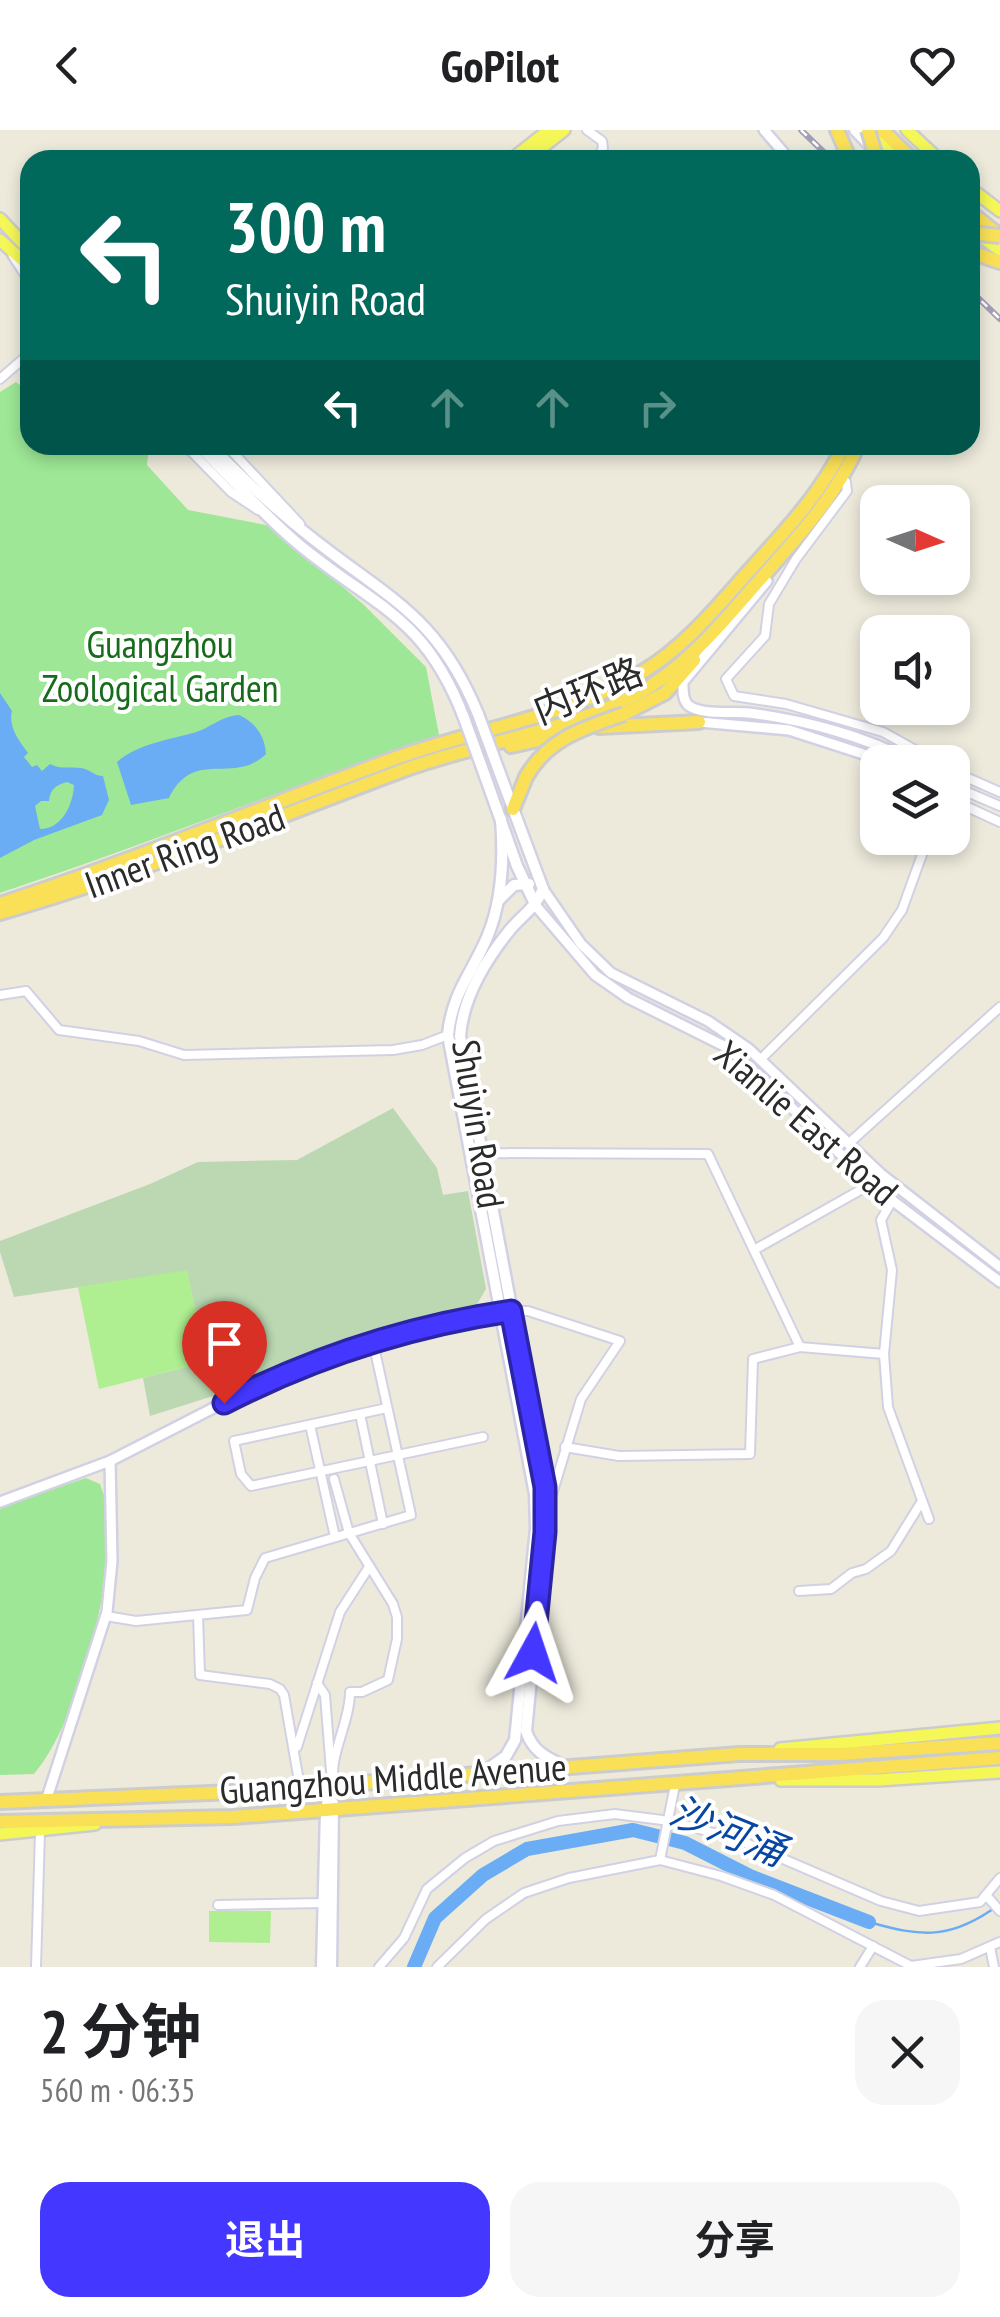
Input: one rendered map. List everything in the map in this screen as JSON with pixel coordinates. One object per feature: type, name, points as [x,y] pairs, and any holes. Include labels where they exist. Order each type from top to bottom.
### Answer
[{"type":"highway","points":[[882,130],[903,150]]},
{"type":"highway","points":[[893,130],[914,150]]},
{"type":"highway","points":[[980,220],[1000,236]]},
{"type":"highway","name":"内环路","points":[[0,904],[182,840],[391,759],[622,683],[657,663],[689,636],[806,506],[838,455]]},
{"type":"highway","points":[[512,808],[526,776],[541,756],[565,737],[645,706],[665,693],[825,503],[854,455]]},
{"type":"highway","name":"内环路","points":[[368,784],[612,705],[659,680],[690,655],[736,607]]},
{"type":"highway","points":[[368,784],[447,761],[602,726],[699,722]]},
{"type":"highway","name":"Inner Ring Road","points":[[0,913],[64,894],[368,784]]},
{"type":"highway","name":"Guangzhou Middle Avenue","points":[[0,1802],[304,1787],[332,1781],[358,1783],[739,1754],[840,1754],[1000,1743]]},
{"type":"highway","name":"Guangzhou Middle Avenue","points":[[0,1822],[112,1822],[309,1812],[1000,1758]]},
{"type":"highway","points":[[358,1783],[360,1808]]},
{"type":"highway","points":[[304,1787],[309,1812]]},
{"type":"main road","points":[[524,150],[549,130]]},
{"type":"main road","points":[[539,150],[564,130]]},
{"type":"main road","points":[[855,130],[872,150]]},
{"type":"main road","points":[[869,130],[888,150]]},
{"type":"main road","points":[[908,130],[929,150]]},
{"type":"main road","points":[[980,196],[1000,212]]},
{"type":"main road","points":[[0,219],[20,240]]},
{"type":"main road","points":[[0,240],[20,260]]},
{"type":"main road","points":[[208,455],[303,547],[408,618]]},
{"type":"main road","points":[[221,455],[317,542],[375,582],[408,618]]},
{"type":"main road","name":"Xianlie East Road","points":[[408,618],[453,662],[478,714],[543,889]]},
{"type":"main road","name":"Xianlie East Road","points":[[408,618],[443,670],[536,906]]},
{"type":"main road","name":"Shuiyin Road","points":[[501,819],[502,868],[497,902],[487,938],[455,997],[448,1035],[505,1312]]},
{"type":"main road","points":[[497,902],[510,887],[525,883],[543,889]]},
{"type":"main road","name":"Shuiyin Road","points":[[505,1312],[481,1153],[461,1054],[462,1019],[473,986],[509,930],[536,906],[543,889]]},
{"type":"main road","points":[[505,1312],[542,1462],[546,1514],[526,1731],[531,1745],[542,1756],[568,1768]]},
{"type":"main road","points":[[481,1774],[506,1756],[515,1740],[536,1528],[531,1462],[505,1312]]},
{"type":"main road","name":"Guangzhou Middle Avenue","points":[[739,1754],[1000,1728]]},
{"type":"main road","name":"Guangzhou Middle Avenue","points":[[742,1779],[878,1780],[1000,1772]]},
{"type":"main road","points":[[322,1967],[332,1781]]},
{"type":"main road","points":[[330,1810],[331,1967]]},
{"type":"main road","points":[[0,1834],[112,1822]]},
{"type":"street","points":[[587,130],[602,140],[602,150]]},
{"type":"street","points":[[764,130],[781,150]]},
{"type":"street","points":[[12,253],[20,266]]},
{"type":"street","points":[[0,380],[20,362]]},
{"type":"street","points":[[195,455],[238,498],[267,514]]},
{"type":"street","points":[[235,455],[317,542]]},
{"type":"street","points":[[856,455],[846,482],[821,518],[682,682],[688,705],[808,725],[874,745]]},
{"type":"street","points":[[734,696],[726,678],[765,636],[769,604],[796,559],[847,491],[846,482]]},
{"type":"street","points":[[723,712],[734,696]]},
{"type":"street","points":[[734,696],[786,704],[867,726],[905,745]]},
{"type":"street","points":[[699,722],[788,730],[860,752]]},
{"type":"street","points":[[970,778],[1000,792]]},
{"type":"street","points":[[970,793],[1000,806]]},
{"type":"street","points":[[970,808],[1000,822]]},
{"type":"street","points":[[760,1059],[883,938],[902,910],[922,855]]},
{"type":"street","name":"Xianlie East Road","points":[[543,889],[582,944],[611,973],[721,1029],[760,1059],[894,1186],[1000,1267]]},
{"type":"street","name":"Xianlie East Road","points":[[536,906],[595,975],[628,998],[730,1050],[871,1184],[1000,1282]]},
{"type":"street","points":[[0,995],[26,991],[59,1030],[139,1041],[184,1056],[393,1050],[422,1046],[448,1035]]},
{"type":"street","points":[[848,1144],[1000,1007]]},
{"type":"street","points":[[481,1153],[708,1154],[800,1347]]},
{"type":"street","points":[[849,1164],[858,1154]]},
{"type":"street","points":[[754,1250],[871,1184]]},
{"type":"street","points":[[892,1202],[882,1220],[892,1270],[884,1354],[888,1407],[929,1519]]},
{"type":"street","points":[[0,1502],[110,1462],[272,1378],[332,1354],[505,1312],[528,1311],[620,1341],[581,1399],[546,1514]]},
{"type":"street","points":[[106,1616],[136,1621],[248,1610],[255,1578],[266,1558],[411,1516],[373,1342]]},
{"type":"street","points":[[565,1447],[619,1456],[750,1454],[753,1359],[800,1347],[884,1354]]},
{"type":"street","points":[[387,1408],[234,1441],[241,1474],[251,1486],[483,1437]]},
{"type":"street","points":[[360,1414],[382,1524]]},
{"type":"street","points":[[310,1425],[335,1538]]},
{"type":"street","points":[[46,1800],[106,1616],[112,1561],[110,1462]]},
{"type":"street","points":[[332,1781],[348,1718],[350,1692],[362,1692],[388,1680],[397,1618],[393,1604],[350,1533],[334,1480]]},
{"type":"street","points":[[799,1591],[831,1589],[891,1552],[922,1501]]},
{"type":"street","points":[[295,1754],[340,1612],[369,1567]]},
{"type":"street","points":[[198,1615],[200,1675],[266,1683],[280,1689],[304,1787]]},
{"type":"street","points":[[317,1683],[326,1696],[332,1781]]},
{"type":"street","points":[[660,1860],[675,1785]]},
{"type":"street","points":[[379,1967],[404,1938],[427,1889],[465,1858],[494,1842],[558,1821],[615,1814],[670,1821],[738,1840],[881,1901],[919,1911],[980,1902],[1000,1878]]},
{"type":"street","points":[[36,1967],[40,1832]]},
{"type":"street","points":[[437,1967],[486,1919],[524,1893],[569,1878],[660,1860],[774,1895],[911,1966],[961,1959],[1000,1942]]},
{"type":"street","points":[[987,1897],[1000,1911]]},
{"type":"street","points":[[218,1905],[324,1904]]},
{"type":"street","points":[[860,1967],[874,1946]]},
{"type":"street","points":[[990,1946],[994,1967]]},
{"type":"green space","name":"Guangzhou Zoological Garden","points":[[16,382],[20,385],[20,455],[148,455],[147,465],[188,510],[271,526],[364,605],[426,667],[439,735],[0,893],[0,392]]},
{"type":"green space","points":[[393,1108],[437,1168],[443,1195],[468,1191],[486,1289],[476,1306],[310,1351],[213,1396],[150,1416],[143,1378],[206,1362],[187,1271],[14,1297],[0,1241],[198,1162],[297,1160]]},
{"type":"green space","points":[[187,1270],[206,1362],[99,1389],[78,1287]]},
{"type":"green space","points":[[86,1478],[100,1484],[109,1514],[106,1575],[90,1650],[65,1722],[34,1774],[0,1775],[0,1507]]},
{"type":"green space","points":[[209,1911],[271,1911],[270,1943],[209,1942]]},
{"type":"water","points":[[0,693],[12,711],[13,728],[32,767],[37,765],[42,771],[50,764],[103,776],[109,800],[102,815],[34,840],[0,858]],"holes":[[[60,785],[74,785],[65,814],[54,825],[40,829],[35,806],[49,801],[52,791]]]},
{"type":"water","points":[[239,715],[258,730],[266,754],[240,767],[190,774],[169,798],[131,805],[117,762],[143,747]]},
{"type":"waterway","name":"沙河涌","points":[[414,1967],[435,1918],[483,1875],[527,1849],[633,1830],[685,1843],[750,1876],[869,1922]]},
{"type":"waterway","name":"沙河涌","points":[[869,1922],[906,1931],[938,1932],[967,1924],[1000,1904]]},
{"type":"railway","points":[[801,130],[822,150]]},
{"type":"railway","points":[[980,300],[1000,319]]},
{"type":"route","points":[[224,1403],[332,1354],[511,1311],[545,1487],[545,1532],[533,1653]]}]
